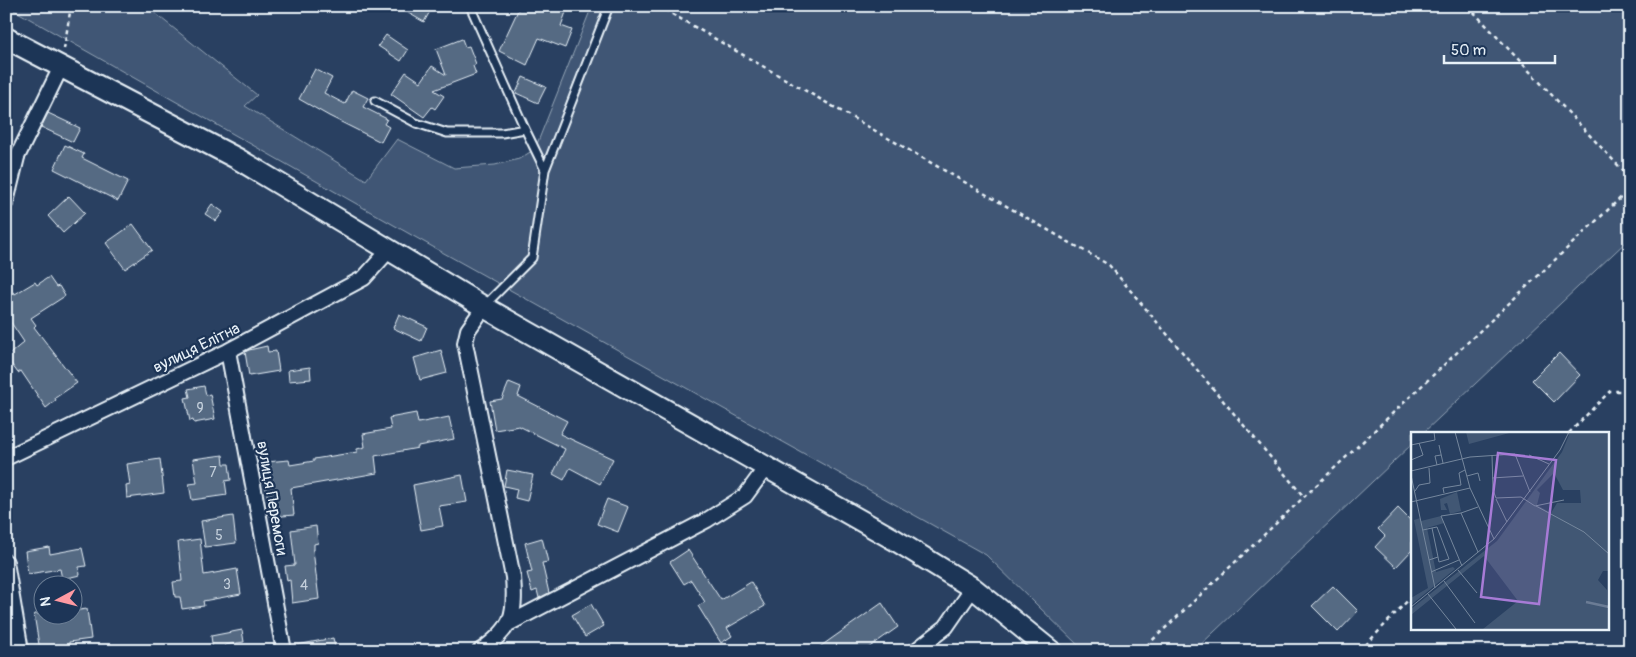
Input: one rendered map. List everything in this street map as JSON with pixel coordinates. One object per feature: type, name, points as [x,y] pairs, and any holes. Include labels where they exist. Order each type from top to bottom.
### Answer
[{"type":"main road","points":[[6,38],[238,159],[484,306],[895,540],[973,588],[1051,651]]},
{"type":"street","points":[[6,202],[17,157],[61,67]]},
{"type":"street","name":"вулиця Елітна","points":[[6,458],[228,351],[364,278],[390,249]]},
{"type":"street","points":[[484,306],[468,330],[465,343],[513,577],[514,612],[510,623]]},
{"type":"street","name":"вулиця Перемоги","points":[[228,351],[284,651]]},
{"type":"street","points":[[480,651],[510,623],[707,520],[745,496],[767,466]]},
{"type":"street","points":[[6,562],[21,651]]},
{"type":"street","points":[[916,651],[946,627],[973,588]]},
{"type":"lane","points":[[470,6],[525,129],[546,170]]},
{"type":"lane","points":[[484,306],[532,258],[546,170],[609,6]]},
{"type":"lane","points":[[375,101],[416,123],[446,133],[502,133],[525,129]]},
{"type":"path","points":[[61,67],[71,6]]},
{"type":"path","points":[[658,6],[1108,265],[1304,497]]},
{"type":"path","points":[[1468,6],[1630,178]]},
{"type":"path","points":[[1141,651],[1630,189]]},
{"type":"path","points":[[1570,432],[1610,391],[1630,391]]},
{"type":"path","points":[[1360,651],[1411,597]]},
{"type":"shaded area","points":[[7,6],[146,6],[257,95],[245,106],[366,180],[397,139],[454,168],[495,165],[519,159],[535,149],[592,6],[1630,6],[1630,238],[1424,432],[1411,432],[1411,445],[1194,651],[1084,651],[986,555],[415,237]]},
{"type":"building","points":[[396,6],[433,6],[424,22]]},
{"type":"building","points":[[520,6],[552,6],[566,12],[561,26],[572,30],[565,48],[539,38],[527,65],[499,51]]},
{"type":"building","points":[[386,35],[408,50],[401,61],[378,46]]},
{"type":"building","points":[[462,39],[465,47],[469,46],[476,64],[473,66],[476,74],[434,90],[444,96],[435,109],[432,107],[424,117],[391,94],[406,72],[421,82],[432,66],[446,75],[436,49]]},
{"type":"building","points":[[315,69],[332,78],[324,93],[345,104],[352,90],[368,98],[363,107],[387,119],[384,124],[389,127],[381,142],[299,99]]},
{"type":"building","points":[[523,77],[546,87],[538,103],[516,93]]},
{"type":"building","points":[[48,113],[80,128],[73,142],[41,127]]},
{"type":"building","points":[[65,145],[84,154],[82,158],[128,181],[118,201],[54,169]]},
{"type":"building","points":[[69,196],[85,213],[63,233],[48,216]]},
{"type":"building","points":[[212,204],[223,212],[216,221],[205,214]]},
{"type":"building","points":[[133,224],[152,250],[125,269],[106,243]]},
{"type":"building","points":[[49,277],[56,287],[59,286],[65,296],[31,318],[36,325],[34,327],[77,383],[55,398],[56,400],[46,408],[21,371],[18,373],[6,357],[24,342],[6,315],[6,297],[35,282],[37,285]]},
{"type":"building","points":[[399,314],[427,327],[421,341],[393,328]]},
{"type":"building","points":[[267,346],[268,352],[276,351],[279,371],[249,376],[245,352]]},
{"type":"building","points":[[441,350],[447,373],[420,380],[414,358]]},
{"type":"building","points":[[1559,353],[1580,375],[1554,402],[1532,380]]},
{"type":"building","points":[[310,367],[311,379],[289,381],[288,370]]},
{"type":"building","points":[[509,382],[521,387],[518,396],[567,421],[560,434],[613,459],[600,484],[570,468],[564,480],[553,474],[565,449],[519,426],[495,430],[490,401],[502,399]]},
{"type":"building","points":[[204,386],[206,395],[210,394],[215,419],[194,423],[193,420],[190,421],[185,398],[190,397],[188,389]]},
{"type":"building","points":[[416,413],[418,423],[449,417],[454,439],[375,456],[377,473],[291,488],[294,515],[271,517],[263,471],[266,470],[266,462],[289,460],[290,465],[357,452],[357,449],[365,447],[363,434],[391,429],[389,418]]},
{"type":"building","points":[[223,455],[224,464],[229,464],[231,480],[225,481],[227,495],[192,500],[189,484],[197,483],[193,459]]},
{"type":"building","points":[[160,459],[164,493],[127,498],[126,486],[130,485],[127,464]]},
{"type":"building","points":[[507,470],[533,475],[527,501],[515,498],[517,489],[504,486]]},
{"type":"building","points":[[462,475],[467,502],[439,506],[443,526],[421,530],[413,485]]},
{"type":"building","points":[[607,499],[628,507],[618,532],[597,524]]},
{"type":"building","points":[[1398,508],[1411,521],[1411,551],[1396,567],[1375,547],[1385,536],[1378,529]]},
{"type":"building","points":[[233,516],[236,543],[205,547],[201,521]]},
{"type":"building","points":[[316,526],[318,543],[314,544],[313,550],[319,599],[292,603],[290,580],[287,581],[285,566],[295,565],[291,530]]},
{"type":"building","points":[[542,538],[548,562],[542,563],[549,593],[539,598],[537,590],[532,592],[527,573],[532,572],[525,543]]},
{"type":"building","points":[[200,539],[204,575],[237,569],[241,594],[203,601],[204,606],[182,609],[180,597],[175,597],[173,582],[182,581],[178,542]]},
{"type":"building","points":[[49,547],[50,554],[82,548],[86,566],[79,567],[80,574],[61,574],[60,569],[28,574],[25,551]]},
{"type":"building","points":[[688,550],[721,600],[751,582],[765,606],[727,628],[732,636],[721,643],[698,606],[705,602],[691,580],[684,584],[670,562]]},
{"type":"building","points":[[1333,586],[1358,611],[1338,632],[1312,606]]},
{"type":"building","points":[[882,603],[898,627],[864,651],[814,651]]},
{"type":"building","points":[[591,604],[604,626],[585,637],[572,615]]},
{"type":"building","points":[[87,609],[91,639],[69,642],[70,651],[40,651],[36,624],[82,624],[82,610]]},
{"type":"building","points":[[242,630],[244,642],[225,645],[226,651],[213,651],[211,636]]},
{"type":"building","points":[[333,638],[336,651],[297,651],[297,645]]}]
